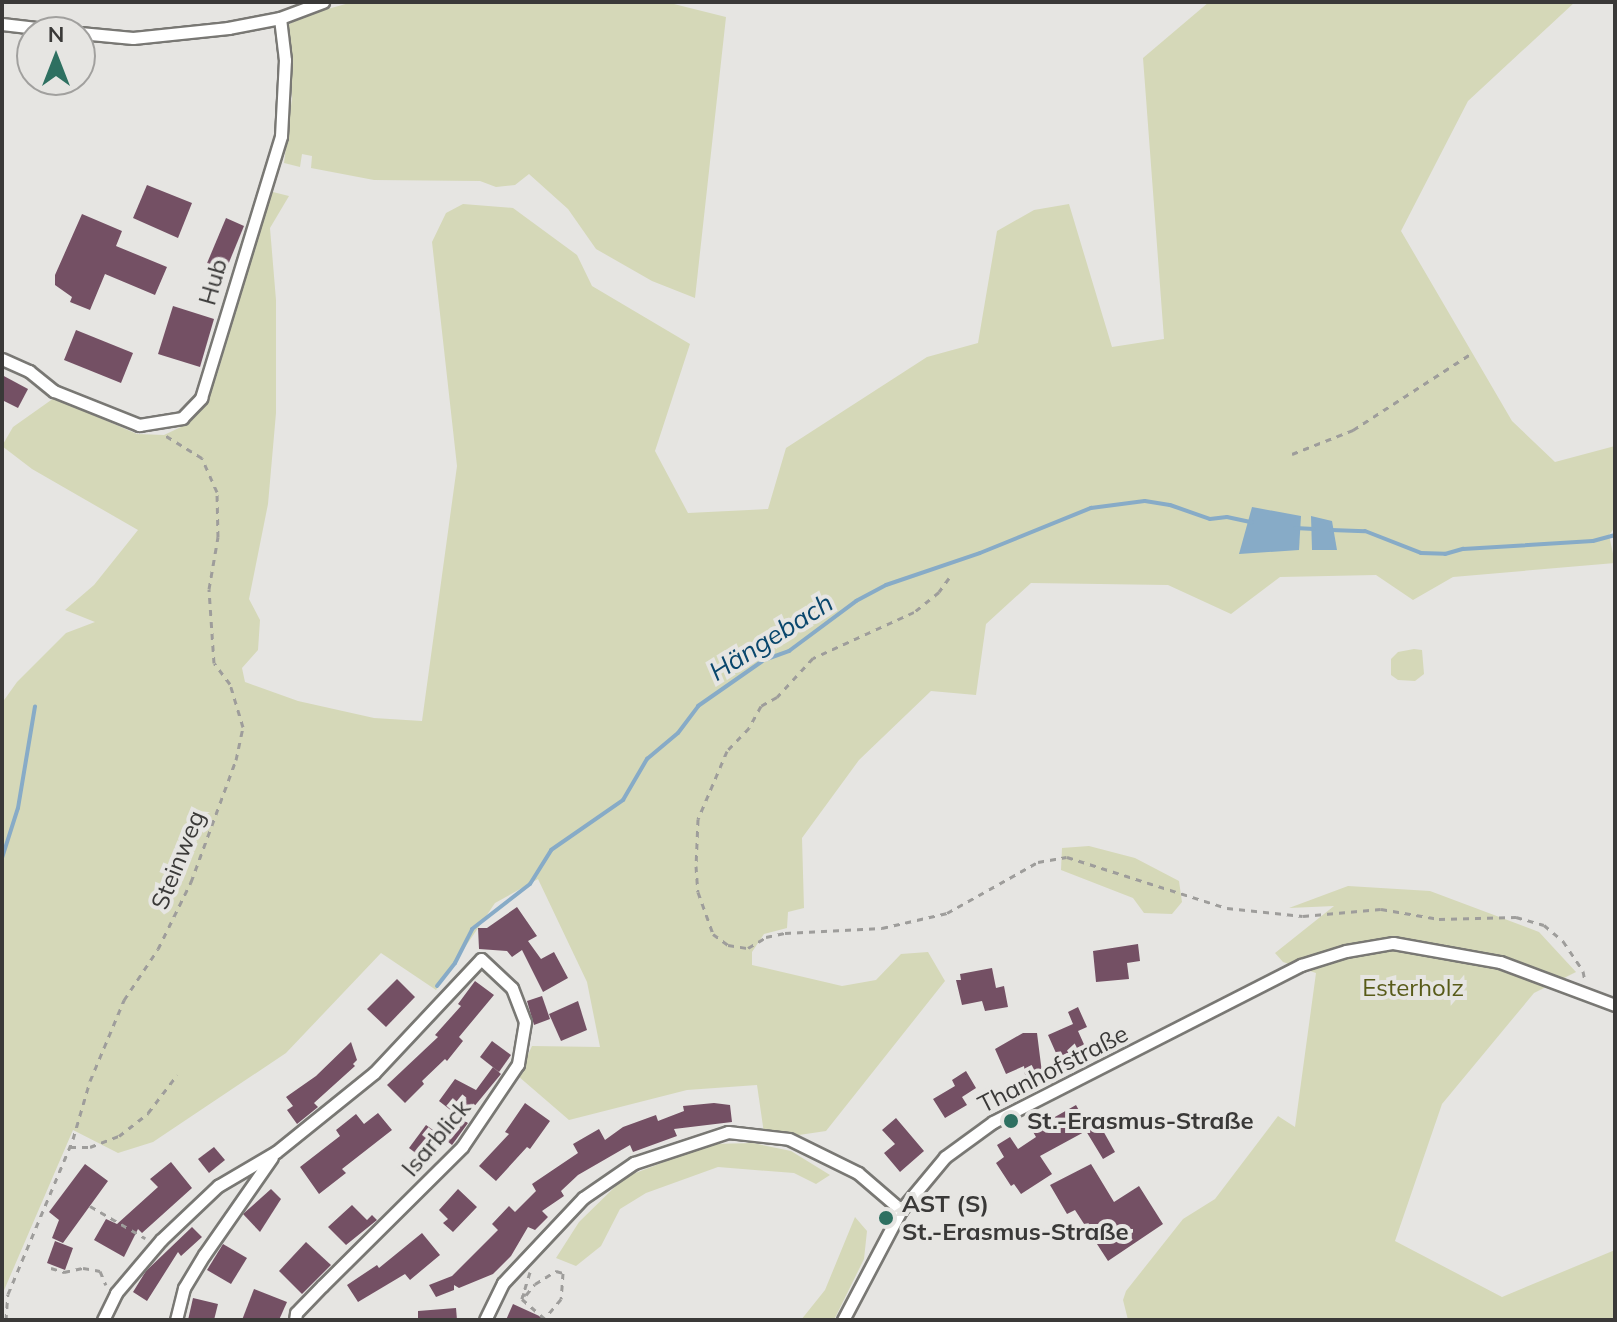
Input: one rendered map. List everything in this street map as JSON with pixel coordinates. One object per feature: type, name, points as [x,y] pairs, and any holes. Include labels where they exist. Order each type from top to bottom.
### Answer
[{"type":"street","points":[[96,35],[133,38],[280,18],[323,2]]},
{"type":"street","name":"Hub","points":[[2,359],[29,371],[54,391],[139,425],[182,418],[201,398],[212,371],[281,136],[285,60],[280,18]]},
{"type":"street","name":"Thanhofstraße","points":[[843,1320],[901,1210],[945,1157],[993,1122],[1301,965],[1346,951],[1393,943],[1500,962],[1615,1005]]},
{"type":"street","name":"Isarblick","points":[[276,1152],[374,1073],[481,959],[512,988],[525,1022],[518,1064],[462,1147],[322,1286],[296,1313],[295,1320]]},
{"type":"street","points":[[485,1320],[503,1283],[583,1198],[634,1163],[728,1132],[760,1133],[789,1139],[858,1173],[901,1210]]},
{"type":"street","points":[[103,1320],[113,1299],[161,1240],[218,1186],[276,1152]]},
{"type":"street","points":[[176,1320],[184,1288],[276,1152]]},
{"type":"path","points":[[1292,454],[1353,430],[1472,353]]},
{"type":"path","name":"Steinweg","points":[[6,1320],[8,1294],[70,1147],[90,1081],[124,1000],[158,949],[191,882],[236,760],[243,727],[230,684],[214,663],[209,589],[218,537],[217,492],[202,458],[146,424]]},
{"type":"path","points":[[949,578],[939,592],[914,612],[813,658],[777,697],[761,706],[749,728],[727,751],[698,819],[696,866],[698,892],[713,934],[728,945],[748,948],[766,937],[785,933],[882,928],[947,913],[1038,862],[1067,857],[1227,908],[1303,916],[1381,909],[1439,919],[1516,917],[1544,925],[1563,941],[1583,971],[1586,993]]},
{"type":"path","points":[[70,1147],[90,1147],[119,1136],[148,1113],[177,1075]]},
{"type":"path","points":[[90,1206],[135,1232]]},
{"type":"path","points":[[522,1294],[526,1295],[535,1284],[556,1271],[563,1273],[561,1299],[546,1319],[525,1304],[522,1294],[532,1262],[528,1254]]},
{"type":"path","points":[[51,1268],[64,1272],[88,1268],[100,1271],[113,1299]]},
{"type":"green space","points":[[353,2],[666,2],[726,17],[695,298],[652,281],[596,249],[568,209],[529,174],[515,185],[496,187],[480,181],[374,180],[311,168],[312,156],[302,154],[300,167],[284,163],[292,98],[287,26],[302,16]]},
{"type":"green space","points":[[1209,2],[1575,2],[1468,101],[1401,231],[1512,421],[1555,462],[1615,446],[1615,527],[1609,535],[1615,563],[1453,577],[1413,600],[1376,575],[1280,577],[1231,614],[1168,585],[1031,583],[986,624],[976,695],[931,691],[859,760],[802,838],[804,908],[788,912],[787,928],[764,934],[752,952],[752,965],[842,986],[876,980],[901,954],[928,952],[945,981],[826,1131],[765,1140],[757,1085],[687,1090],[569,1120],[518,1076],[532,1046],[600,1047],[587,982],[538,879],[495,903],[436,990],[381,953],[286,1053],[153,1142],[118,1153],[73,1130],[2,1295],[2,703],[17,682],[66,633],[95,622],[65,610],[94,585],[138,530],[32,469],[2,446],[13,427],[54,398],[137,434],[164,435],[181,427],[205,406],[218,372],[269,191],[289,196],[270,228],[276,300],[276,413],[268,504],[249,599],[260,620],[258,650],[242,668],[245,682],[298,701],[374,718],[422,721],[457,466],[432,242],[446,213],[463,204],[513,208],[577,255],[592,286],[690,344],[655,451],[688,513],[768,509],[786,448],[927,357],[978,343],[997,231],[1034,210],[1069,204],[1112,347],[1164,339],[1143,58]]},
{"type":"green space","points":[[1422,650],[1424,674],[1415,681],[1398,680],[1391,675],[1391,659],[1398,652]]},
{"type":"green space","points":[[1089,846],[1135,858],[1179,881],[1182,902],[1172,914],[1144,913],[1133,898],[1061,870],[1062,848]]},
{"type":"green space","name":"Esterholz","points":[[1348,886],[1430,891],[1539,932],[1576,972],[1534,993],[1442,1104],[1395,1241],[1502,1297],[1615,1250],[1615,1320],[1128,1320],[1123,1300],[1126,1291],[1183,1219],[1215,1199],[1278,1116],[1295,1127],[1316,973],[1283,962],[1275,953],[1334,906],[1289,908]]},
{"type":"green space","points":[[753,1143],[791,1151],[830,1175],[816,1184],[794,1173],[718,1167],[646,1193],[620,1209],[601,1246],[576,1266],[556,1258],[579,1222],[625,1177],[711,1144]]},
{"type":"green space","points":[[855,1217],[867,1231],[864,1259],[834,1320],[801,1320],[825,1290]]},
{"type":"water","points":[[1252,507],[1301,516],[1299,550],[1239,554]]},
{"type":"water","points":[[1311,516],[1332,521],[1337,550],[1312,550]]},
{"type":"building","points":[[147,185],[192,203],[178,238],[133,218]]},
{"type":"building","points":[[82,214],[122,231],[116,246],[167,267],[155,295],[105,274],[90,310],[70,302],[72,297],[55,285],[55,275]]},
{"type":"building","points":[[226,218],[244,226],[223,277],[205,268]]},
{"type":"building","points":[[173,306],[214,319],[200,367],[158,354]]},
{"type":"building","points":[[76,330],[133,353],[121,383],[64,360]]},
{"type":"building","points":[[2,375],[28,389],[18,408],[2,400]]},
{"type":"building","points":[[517,907],[537,936],[528,941],[541,959],[554,952],[568,978],[543,992],[522,950],[512,957],[507,951],[479,949],[478,928],[487,928]]},
{"type":"building","points":[[1138,944],[1140,961],[1127,963],[1129,979],[1096,982],[1093,951]]},
{"type":"building","points":[[992,968],[996,988],[1004,986],[1008,1007],[985,1011],[982,1001],[962,1005],[956,980],[961,980],[960,974]]},
{"type":"building","points":[[397,979],[415,997],[386,1027],[367,1009]]},
{"type":"building","points":[[475,981],[494,995],[459,1037],[463,1041],[447,1061],[445,1059],[422,1081],[424,1084],[405,1103],[387,1085],[438,1037],[435,1035],[461,1006],[458,1004]]},
{"type":"building","points":[[542,996],[550,1019],[534,1025],[527,1001]]},
{"type":"building","points":[[578,1001],[587,1030],[561,1041],[549,1014]]},
{"type":"building","points":[[1078,1007],[1087,1027],[1078,1031],[1087,1051],[1060,1062],[1048,1035],[1073,1024],[1068,1012]]},
{"type":"building","points":[[1023,1033],[1037,1033],[1042,1073],[1025,1075],[1024,1066],[1006,1074],[995,1049]]},
{"type":"building","points":[[492,1041],[511,1055],[499,1072],[480,1057]]},
{"type":"building","points":[[351,1042],[357,1060],[353,1064],[355,1066],[314,1103],[318,1107],[297,1124],[287,1110],[293,1106],[286,1097],[316,1076]]},
{"type":"building","points":[[493,1067],[501,1074],[463,1120],[468,1123],[452,1145],[442,1137],[458,1116],[439,1101],[455,1079],[476,1090]]},
{"type":"building","points":[[966,1071],[976,1088],[962,1097],[967,1105],[945,1118],[933,1099],[955,1086],[952,1080]]},
{"type":"building","points":[[525,1103],[550,1121],[530,1149],[527,1147],[496,1181],[479,1166],[509,1134],[505,1132]]},
{"type":"building","points":[[730,1105],[732,1122],[674,1129],[677,1136],[633,1152],[630,1145],[578,1175],[561,1191],[564,1196],[542,1211],[548,1217],[535,1230],[528,1227],[511,1256],[493,1274],[459,1288],[454,1285],[454,1290],[436,1297],[429,1285],[452,1276],[498,1230],[492,1224],[509,1206],[515,1212],[536,1191],[532,1184],[578,1153],[573,1144],[599,1129],[605,1140],[623,1127],[656,1115],[658,1121],[684,1111],[683,1106]]},
{"type":"building","points":[[1076,1105],[1087,1125],[1097,1120],[1115,1152],[1103,1159],[1086,1131],[1040,1156],[1052,1174],[1021,1194],[1014,1184],[1011,1186],[996,1163],[1004,1157],[997,1145],[1010,1137],[1018,1149],[1036,1137],[1032,1130]]},
{"type":"building","points":[[378,1113],[392,1130],[342,1169],[346,1173],[319,1194],[300,1167],[340,1136],[336,1130],[356,1114],[364,1124]]},
{"type":"building","points":[[896,1118],[924,1151],[900,1172],[884,1153],[895,1144],[882,1130]]},
{"type":"building","points":[[426,1125],[447,1140],[429,1163],[409,1148]]},
{"type":"building","points":[[214,1147],[225,1160],[209,1173],[198,1159]]},
{"type":"building","points":[[171,1162],[192,1188],[142,1233],[138,1229],[124,1257],[94,1240],[106,1219],[117,1224],[158,1187],[150,1179]]},
{"type":"building","points":[[85,1164],[108,1181],[63,1243],[52,1238],[59,1220],[49,1212]]},
{"type":"building","points":[[1091,1164],[1114,1202],[1139,1186],[1163,1224],[1108,1261],[1075,1210],[1067,1214],[1050,1185]]},
{"type":"building","points":[[271,1189],[281,1199],[260,1232],[243,1214]]},
{"type":"building","points":[[458,1189],[477,1207],[453,1232],[443,1223],[448,1219],[439,1210]]},
{"type":"building","points":[[352,1205],[367,1220],[372,1215],[377,1220],[346,1245],[328,1227]]},
{"type":"building","points":[[192,1227],[202,1237],[181,1256],[178,1252],[147,1301],[133,1292],[146,1271]]},
{"type":"building","points":[[422,1233],[440,1255],[410,1280],[405,1274],[358,1302],[347,1285],[377,1265],[379,1268]]},
{"type":"building","points":[[55,1241],[73,1248],[65,1270],[47,1263]]},
{"type":"building","points":[[306,1242],[331,1265],[302,1294],[279,1271]]},
{"type":"building","points":[[223,1244],[247,1258],[231,1284],[207,1270]]},
{"type":"building","points":[[254,1289],[287,1302],[279,1320],[242,1320]]},
{"type":"building","points":[[193,1298],[218,1304],[214,1320],[188,1320]]},
{"type":"building","points":[[513,1304],[548,1320],[506,1320]]},
{"type":"building","points":[[456,1308],[457,1320],[418,1320],[418,1311]]},
{"type":"waterway","name":"Hängebach","points":[[437,986],[455,963],[472,929],[530,884],[551,850],[623,800],[647,759],[678,733],[698,706],[764,660],[789,651],[856,601],[886,585],[980,553],[1091,508],[1145,501],[1170,505],[1210,519],[1227,517],[1251,522]]},
{"type":"waterway","points":[[1295,528],[1314,529]]},
{"type":"waterway","points":[[1331,530],[1365,531],[1421,553],[1445,554],[1463,549],[1593,541],[1615,535]]},
{"type":"waterway","points":[[2,858],[18,808],[35,706]]},
{"type":"place","name":"St.-Erasmus-Straße","points":[[1011,1121]]},
{"type":"place","name":"AST (S) St.-Erasmus-Straße","points":[[886,1218]]}]
